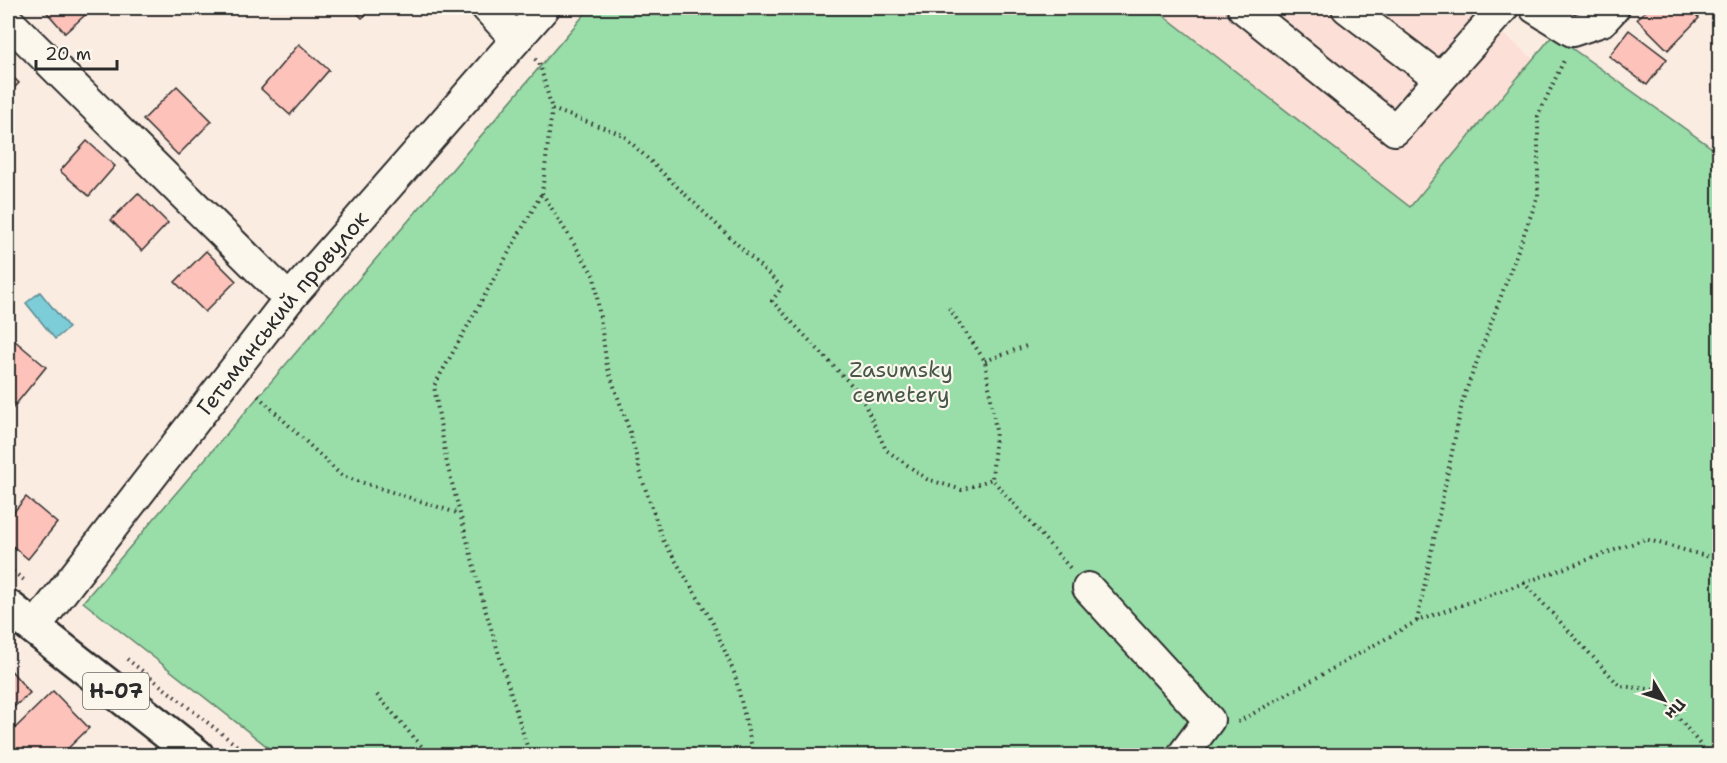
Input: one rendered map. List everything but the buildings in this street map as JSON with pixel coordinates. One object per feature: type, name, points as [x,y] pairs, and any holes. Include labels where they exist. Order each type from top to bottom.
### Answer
[{"type":"main road","name":"Н-07","points":[[8,608],[196,756]]},
{"type":"street","points":[[487,8],[516,39]]},
{"type":"street","name":"Гетьманський провулок","points":[[35,627],[289,299],[544,8]]},
{"type":"street","points":[[1243,8],[1395,130],[1503,8]]},
{"type":"street","points":[[1347,8],[1439,78]]},
{"type":"street","points":[[1535,8],[1572,31],[1608,14]]},
{"type":"street","points":[[8,21],[289,299]]},
{"type":"street","points":[[1088,588],[1209,720],[1182,756]]},
{"type":"path","points":[[1417,621],[1463,399],[1538,196],[1538,116],[1570,47],[1572,31]]},
{"type":"path","points":[[516,39],[540,65],[552,109],[542,193],[434,386],[447,464],[486,612],[530,756]]},
{"type":"path","points":[[552,109],[623,135],[782,287],[772,302],[860,393],[886,450],[927,479],[962,490],[992,479]]},
{"type":"path","points":[[542,193],[594,276],[607,366],[630,432],[642,479],[663,540],[712,621],[735,675],[754,756]]},
{"type":"path","points":[[949,308],[985,361],[996,431],[992,479],[1088,588]]},
{"type":"path","points":[[985,361],[1029,345]]},
{"type":"path","points":[[258,396],[342,476],[460,514]]},
{"type":"path","points":[[1209,720],[1229,728],[1417,621],[1645,539],[1719,560]]},
{"type":"path","points":[[1524,583],[1620,686],[1657,690],[1709,756]]},
{"type":"path","points":[[377,695],[430,756]]},
{"type":"shaded area","points":[[1155,8],[1471,8],[1534,59],[1410,207]]},
{"type":"green space","name":"Zasumsky cemetery","points":[[590,8],[1154,8],[1410,207],[1553,35],[1719,153],[1719,755],[278,755],[83,602]]},
{"type":"water","points":[[40,292],[69,328],[55,339],[26,303]]}]
